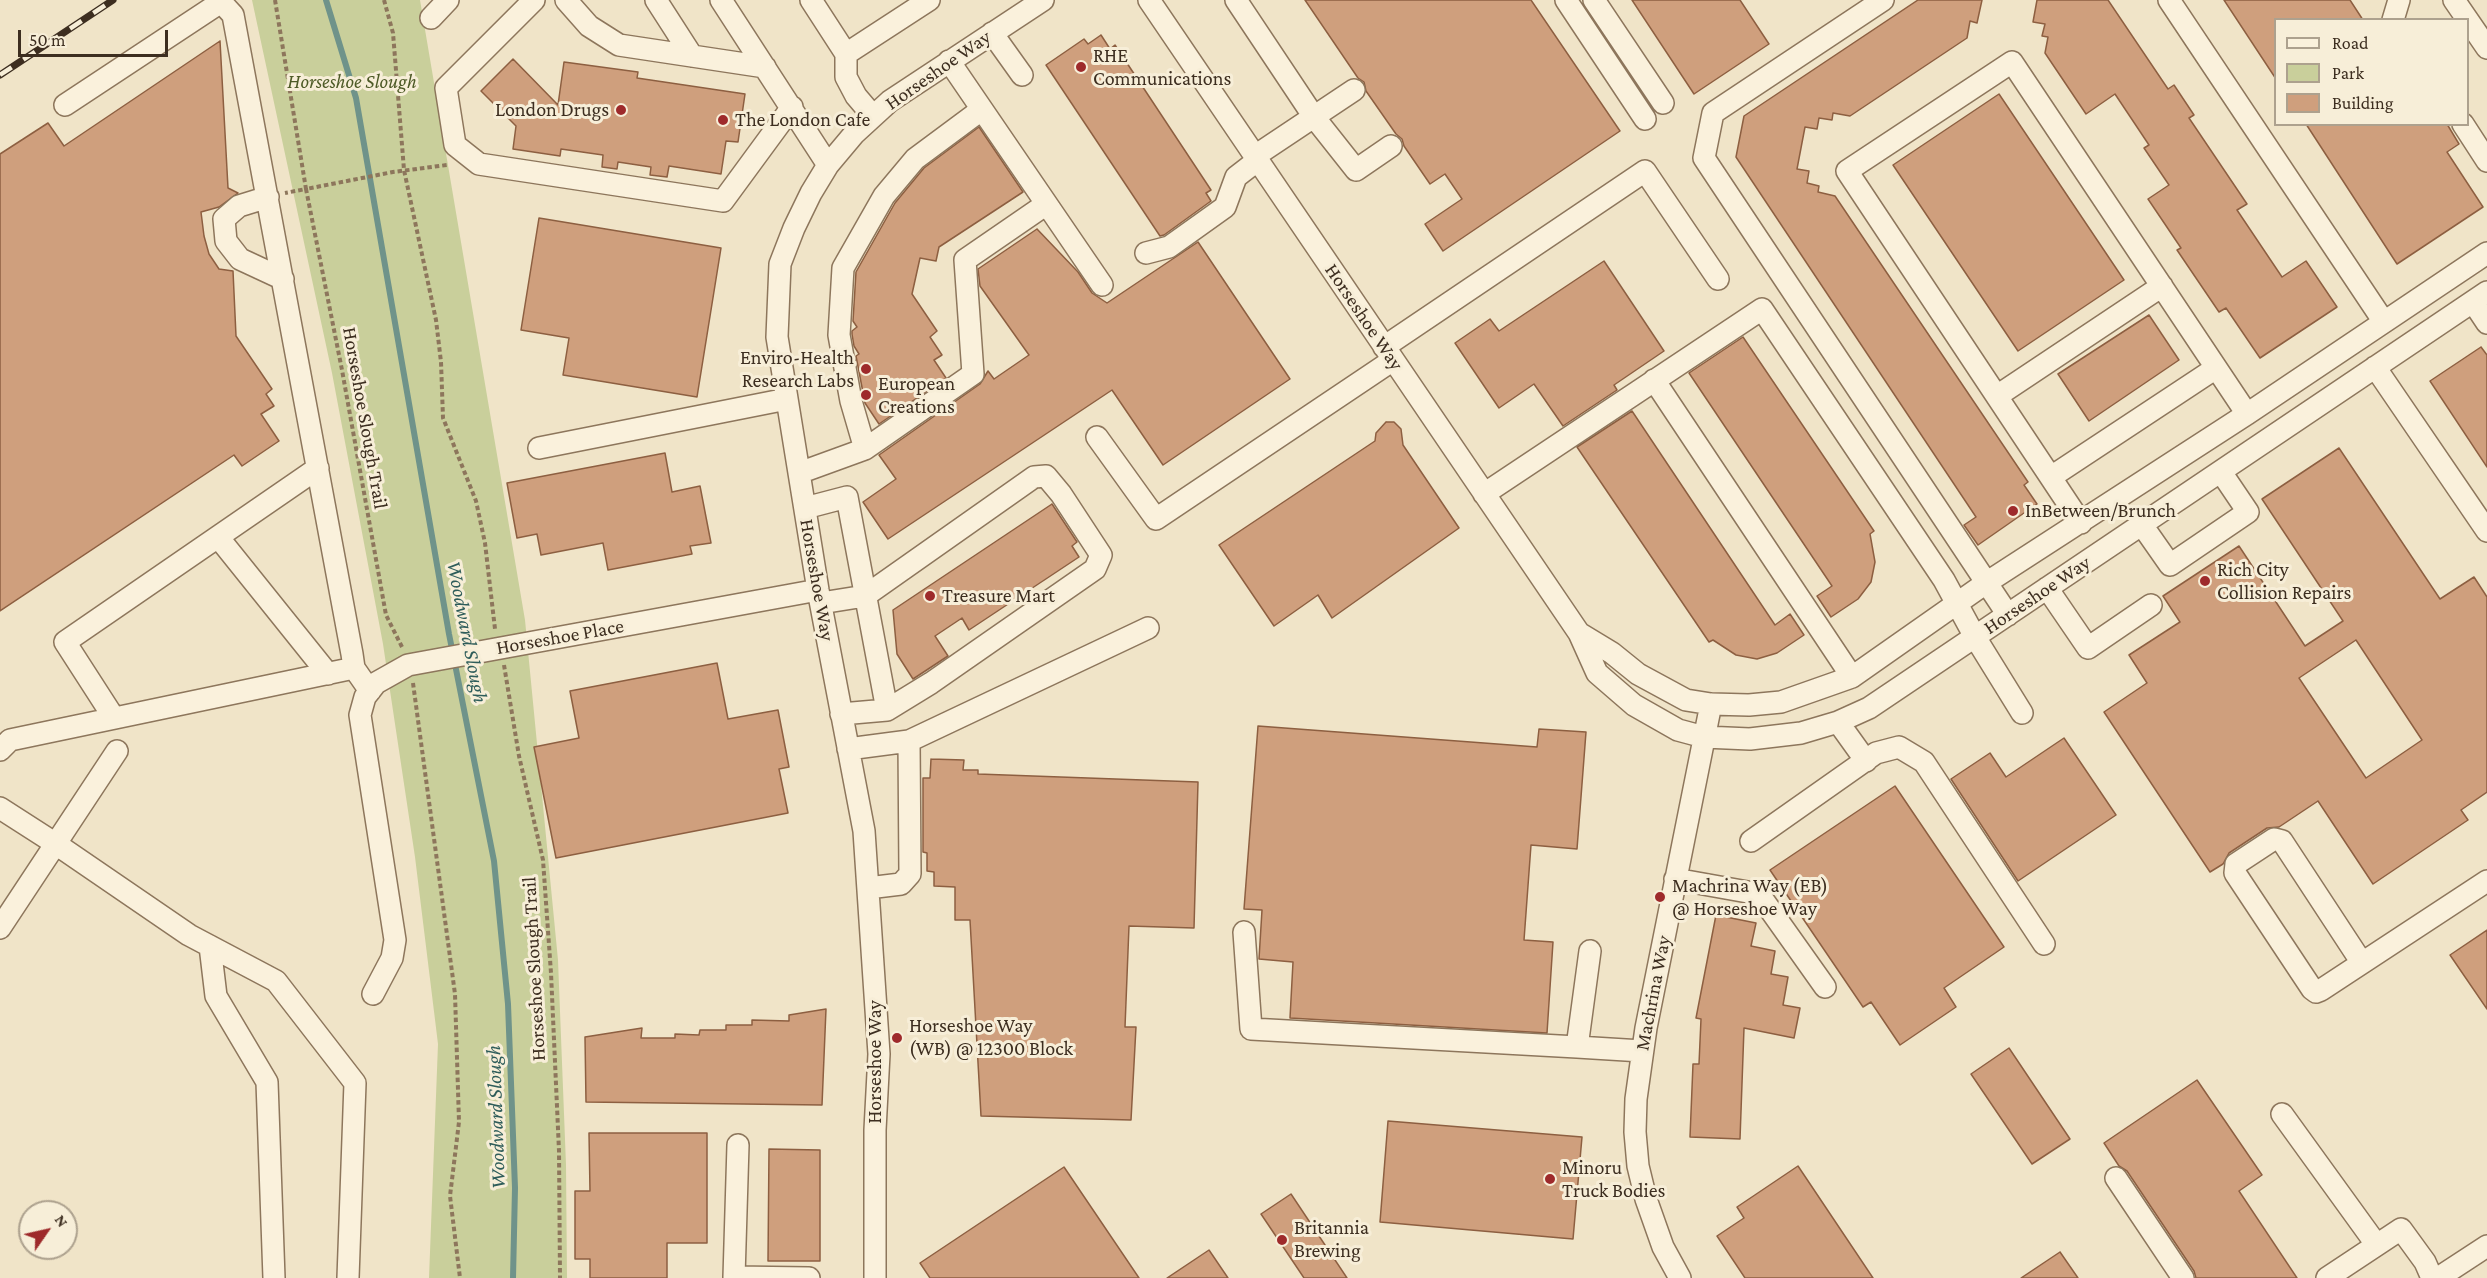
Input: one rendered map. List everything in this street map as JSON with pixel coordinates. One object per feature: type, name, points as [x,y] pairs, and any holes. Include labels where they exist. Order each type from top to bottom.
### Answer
[{"type":"street","points":[[431,18],[448,0]]},
{"type":"street","points":[[534,0],[446,88],[455,145],[479,164],[723,201],[792,107]]},
{"type":"street","points":[[566,0],[590,26],[619,45],[765,67]]},
{"type":"street","points":[[656,0],[692,56]]},
{"type":"street","points":[[721,0],[828,165]]},
{"type":"street","points":[[846,54],[929,0]]},
{"type":"street","name":"Horseshoe Way","points":[[875,1278],[875,1130],[879,1054],[864,831],[819,597],[777,337],[780,264],[794,228],[828,165],[854,134],[891,100],[1043,0]]},
{"type":"street","name":"Horseshoe Way","points":[[1149,0],[1579,633],[1598,673],[1634,705],[1678,730],[1704,737],[1750,739],[1801,733],[1838,722],[1869,708],[2480,297]]},
{"type":"street","points":[[1236,0],[1314,117],[1356,170],[1391,146]]},
{"type":"street","points":[[1566,0],[1645,119]]},
{"type":"street","points":[[1594,0],[1663,103]]},
{"type":"street","points":[[1883,0],[1713,113],[1704,158],[2008,615]]},
{"type":"street","points":[[2169,0],[2384,322]]},
{"type":"street","points":[[2394,18],[2399,0]]},
{"type":"street","points":[[2454,0],[2466,18]]},
{"type":"street","points":[[65,105],[220,2],[233,15],[354,668],[370,691],[365,697],[360,715],[395,940],[392,958],[373,994]]},
{"type":"street","points":[[819,3],[846,54],[846,77],[856,96],[873,116]]},
{"type":"street","points":[[2469,22],[2487,48]]},
{"type":"street","points":[[992,33],[1022,75]]},
{"type":"street","points":[[949,61],[1045,205],[1102,285]]},
{"type":"street","points":[[2081,523],[1847,171],[1935,113],[2013,62],[2247,414]]},
{"type":"street","points":[[1146,253],[1169,247],[1225,207],[1236,177],[1257,158],[1354,90]]},
{"type":"street","points":[[865,449],[851,401],[839,335],[843,268],[884,196],[915,159],[981,110]]},
{"type":"street","points":[[2464,126],[2487,161]]},
{"type":"street","points":[[1097,437],[1156,519],[1645,171],[1718,279]]},
{"type":"street","points":[[268,197],[239,206],[224,219],[226,241],[240,259],[283,279]]},
{"type":"street","points":[[799,473],[865,449],[973,374],[965,260],[1045,205]]},
{"type":"street","name":"Horseshoe Way","points":[[1579,633],[1612,653],[1638,674],[1686,700],[1712,704],[1749,705],[1781,702],[1852,677],[1986,583],[2247,414],[2487,253]]},
{"type":"street","points":[[1996,396],[2162,286]]},
{"type":"street","points":[[2480,297],[2487,322]]},
{"type":"street","points":[[1484,494],[1762,309],[1944,580],[1975,637],[2022,713]]},
{"type":"street","points":[[2375,367],[2487,531]]},
{"type":"street","points":[[2051,477],[2216,368]]},
{"type":"street","points":[[1654,380],[1852,677]]},
{"type":"street","points":[[539,448],[787,399]]},
{"type":"street","points":[[114,718],[65,642],[318,468]]},
{"type":"street","points":[[2142,525],[2170,565],[2248,512],[2221,472]]},
{"type":"street","points":[[842,714],[887,710],[931,683],[1095,569],[1101,555],[1046,476],[1034,477],[865,596]]},
{"type":"street","points":[[805,508],[847,497],[887,710]]},
{"type":"street","points":[[218,537],[328,674]]},
{"type":"street","points":[[2048,588],[2088,648],[2151,605]]},
{"type":"street","name":"Horseshoe Place","points":[[370,691],[383,678],[408,665],[431,660],[819,597],[865,596]]},
{"type":"street","points":[[848,749],[909,741],[1148,628]]},
{"type":"street","points":[[0,750],[10,740],[354,668]]},
{"type":"street","name":"Machrina Way","points":[[1680,1278],[1663,1247],[1646,1199],[1638,1166],[1635,1110],[1642,1051],[1712,704]]},
{"type":"street","points":[[1838,722],[1866,760]]},
{"type":"street","points":[[868,888],[901,884],[910,874],[909,741]]},
{"type":"street","points":[[1750,841],[1876,753],[1899,747],[1924,762],[2044,944]]},
{"type":"street","points":[[0,928],[117,751]]},
{"type":"street","points":[[0,808],[189,935],[276,981],[355,1083],[348,1278]]},
{"type":"street","points":[[2362,963],[2282,841],[2274,839],[2236,864],[2235,873],[2316,992],[2321,990],[2362,963],[2487,880]]},
{"type":"street","points":[[1675,879],[1759,894],[1824,987]]},
{"type":"street","points":[[1244,932],[1251,1029],[1642,1051]]},
{"type":"street","points":[[210,946],[216,996],[267,1082],[274,1278]]},
{"type":"street","points":[[1577,1047],[1590,951]]},
{"type":"street","points":[[2282,1114],[2376,1244]]},
{"type":"street","points":[[738,1145],[734,1277],[809,1278]]},
{"type":"street","points":[[2116,1178],[2183,1278]]},
{"type":"street","points":[[2327,1278],[2400,1229],[2425,1262],[2432,1278]]},
{"type":"street","points":[[2438,1278],[2487,1246]]},
{"type":"path","name":"Horseshoe Slough Trail","points":[[275,0],[306,189],[342,370],[386,615],[403,649]]},
{"type":"path","name":"Horseshoe Slough Trail","points":[[384,0],[393,33],[404,171],[436,320],[441,362],[443,418],[476,501],[485,543],[497,648],[543,860],[559,1139],[560,1278]]},
{"type":"path","points":[[306,189],[393,172],[475,160]]},
{"type":"path","points":[[412,677],[455,994],[459,1122],[450,1196],[460,1278]]},
{"type":"green space","name":"Horseshoe Slough","points":[[252,0],[420,0],[525,620],[558,960],[566,1165],[567,1278],[429,1278],[438,1044],[415,857],[383,644],[332,373]]},
{"type":"building","points":[[1305,0],[1531,0],[1620,131],[1443,251],[1425,224],[1462,199],[1445,174],[1430,184],[1404,146],[1402,139],[1366,91],[1364,82],[1358,78]]},
{"type":"building","points":[[1632,0],[1740,0],[1769,44],[1694,94]]},
{"type":"building","points":[[1918,0],[1982,0],[1977,23],[1970,21],[1967,38],[1850,116],[1833,113],[1832,120],[1819,118],[1817,129],[1805,127],[1797,169],[1809,171],[1807,183],[1819,186],[1818,192],[1835,196],[2028,482],[2024,485],[2037,504],[1978,545],[1964,525],[1976,517],[1736,157],[1744,116]]},
{"type":"building","points":[[2037,0],[2108,0],[2168,89],[2174,85],[2194,115],[2189,118],[2247,204],[2237,210],[2282,277],[2306,261],[2337,307],[2260,358],[2226,308],[2219,312],[2177,250],[2181,248],[2148,199],[2169,185],[2144,148],[2149,145],[2115,94],[2086,114],[2045,53],[2048,37],[2042,36],[2045,24],[2033,22]]},
{"type":"building","points":[[2224,0],[2350,0],[2362,18],[2274,18],[2274,76]]},
{"type":"building","points":[[1101,35],[1110,49],[1115,45],[1211,190],[1206,193],[1211,201],[1164,235],[1160,236],[1046,65],[1084,39],[1088,44]]},
{"type":"building","points":[[220,41],[228,188],[238,193],[219,207],[201,212],[204,236],[209,254],[219,269],[233,271],[236,336],[272,389],[266,394],[274,406],[261,414],[279,441],[242,466],[234,455],[0,611],[0,154],[48,123],[64,146]]},
{"type":"building","name":"London Drugs","points":[[513,59],[558,105],[564,62],[638,72],[637,78],[745,94],[738,142],[726,141],[721,174],[669,166],[667,177],[650,175],[651,167],[618,162],[617,169],[602,167],[603,155],[561,149],[560,156],[513,149],[516,126],[481,91]]},
{"type":"building","points":[[1999,94],[2124,280],[2018,351],[1893,165]]},
{"type":"building","points":[[2307,126],[2448,126],[2459,144],[2447,152],[2483,207],[2397,264]]},
{"type":"building","points":[[979,127],[1023,192],[939,247],[936,261],[920,258],[912,294],[937,331],[930,337],[942,355],[934,360],[946,378],[879,424],[865,403],[856,356],[859,354],[854,346],[852,334],[857,327],[853,321],[856,272],[895,203],[924,168]]},
{"type":"building","points":[[539,218],[721,248],[697,397],[563,375],[569,338],[521,330]]},
{"type":"building","points":[[1037,229],[1078,272],[1092,293],[1107,303],[1198,242],[1290,379],[1163,465],[1112,390],[888,539],[863,502],[896,479],[879,455],[980,384],[988,371],[994,379],[1029,355],[980,286],[978,269]]},
{"type":"building","points":[[1604,261],[1664,351],[1614,385],[1617,390],[1563,426],[1534,384],[1499,408],[1455,343],[1490,319],[1499,331]]},
{"type":"building","points":[[2149,315],[2179,360],[2089,421],[2058,374]]},
{"type":"building","points":[[1743,337],[1874,531],[1870,534],[1875,562],[1871,582],[1858,599],[1831,617],[1817,596],[1832,586],[1689,373]]},
{"type":"building","points":[[2481,347],[2487,355],[2487,467],[2430,381]]},
{"type":"building","points":[[1632,411],[1775,625],[1790,614],[1804,635],[1777,653],[1757,659],[1736,655],[1713,640],[1709,642],[1577,447]]},
{"type":"building","points":[[1386,422],[1394,422],[1401,429],[1403,445],[1459,528],[1332,618],[1318,595],[1274,626],[1219,545],[1375,441],[1376,433]]},
{"type":"building","points":[[2339,448],[2440,599],[2474,577],[2487,597],[2487,792],[2461,810],[2468,820],[2373,884],[2318,801],[2279,827],[2267,828],[2229,853],[2223,864],[2210,872],[2104,712],[2147,683],[2129,655],[2180,622],[2163,596],[2239,546],[2305,646],[2343,621],[2262,499]],"holes":[[[2356,640],[2422,740],[2366,778],[2299,678]]]},
{"type":"building","points":[[665,453],[672,492],[700,486],[711,543],[690,546],[692,554],[608,570],[603,543],[541,555],[537,534],[517,538],[507,483]]},
{"type":"building","points":[[1052,504],[1077,542],[1072,546],[1079,557],[969,630],[962,618],[935,636],[948,656],[913,679],[897,654],[893,610]]},
{"type":"building","points":[[717,663],[728,719],[778,710],[789,767],[779,769],[788,813],[556,858],[534,747],[579,738],[570,691]]},
{"type":"building","points":[[1258,726],[1537,747],[1539,729],[1586,732],[1577,849],[1531,845],[1524,940],[1553,942],[1547,1033],[1290,1018],[1293,962],[1259,959],[1262,910],[1244,909]]},
{"type":"building","points":[[2064,738],[2116,815],[2018,881],[1951,779],[1990,753],[2006,777]]},
{"type":"building","points":[[931,759],[964,760],[963,770],[978,770],[978,774],[1198,782],[1194,928],[1129,926],[1125,1027],[1136,1027],[1131,1120],[981,1116],[970,920],[955,920],[955,887],[934,886],[934,872],[927,871],[927,853],[923,852],[923,778],[930,778]]},
{"type":"building","points":[[1895,786],[2004,947],[1944,988],[1956,1007],[1900,1045],[1871,1002],[1863,1007],[1770,870]]},
{"type":"building","points":[[1716,915],[1756,923],[1751,946],[1775,951],[1771,974],[1788,977],[1783,1005],[1800,1008],[1794,1038],[1744,1028],[1740,1139],[1690,1137],[1693,1064],[1699,1064],[1701,1019],[1696,1018]]},
{"type":"building","points":[[2487,930],[2487,1009],[2450,955]]},
{"type":"building","points":[[826,1009],[822,1105],[586,1102],[585,1037],[642,1028],[641,1038],[675,1038],[675,1034],[699,1035],[700,1030],[726,1030],[726,1025],[752,1025],[752,1020],[789,1021],[789,1015]]},
{"type":"building","points":[[2009,1048],[2070,1139],[2032,1164],[1971,1074]]},
{"type":"building","points":[[2197,1080],[2262,1175],[2239,1191],[2297,1278],[2196,1278],[2194,1271],[2127,1171],[2119,1166],[2104,1143]]},
{"type":"building","points":[[1388,1121],[1582,1137],[1573,1239],[1380,1222]]},
{"type":"building","points":[[589,1133],[707,1133],[707,1243],[667,1243],[667,1278],[590,1278],[590,1259],[575,1259],[575,1191],[590,1191]]},
{"type":"building","points":[[769,1149],[820,1150],[820,1261],[768,1261]]},
{"type":"building","points":[[1798,1166],[1873,1278],[1745,1278],[1717,1236],[1744,1218],[1737,1207]]},
{"type":"building","points":[[1064,1167],[1139,1278],[930,1278],[920,1263]]},
{"type":"building","points":[[1291,1194],[1347,1278],[1304,1278],[1261,1214]]},
{"type":"building","points":[[1209,1250],[1228,1278],[1167,1278]]},
{"type":"building","points":[[2060,1252],[2078,1278],[2021,1278]]},
{"type":"waterway","name":"Woodward Slough","points":[[326,0],[356,98],[449,634],[494,861],[508,1004],[515,1188],[513,1278]]},
{"type":"railway","points":[[0,75],[113,0]]},
{"type":"place","name":"RHE Communications","points":[[1081,67]]},
{"type":"place","name":"London Drugs","points":[[621,110]]},
{"type":"place","name":"The London Cafe","points":[[723,120]]},
{"type":"place","name":"Enviro-Health Research Labs","points":[[866,369]]},
{"type":"place","name":"European Creations","points":[[866,395]]},
{"type":"place","name":"InBetween/Brunch","points":[[2013,511]]},
{"type":"place","name":"Rich City Collision Repairs","points":[[2205,581]]},
{"type":"place","name":"Treasure Mart","points":[[930,596]]},
{"type":"place","name":"Machrina Way (EB) @ Horseshoe Way","points":[[1660,897]]},
{"type":"place","name":"Horseshoe Way (WB) @ 12300 Block","points":[[897,1038]]},
{"type":"place","name":"Minoru Truck Bodies","points":[[1550,1179]]},
{"type":"place","name":"Britannia Brewing","points":[[1282,1240]]}]
